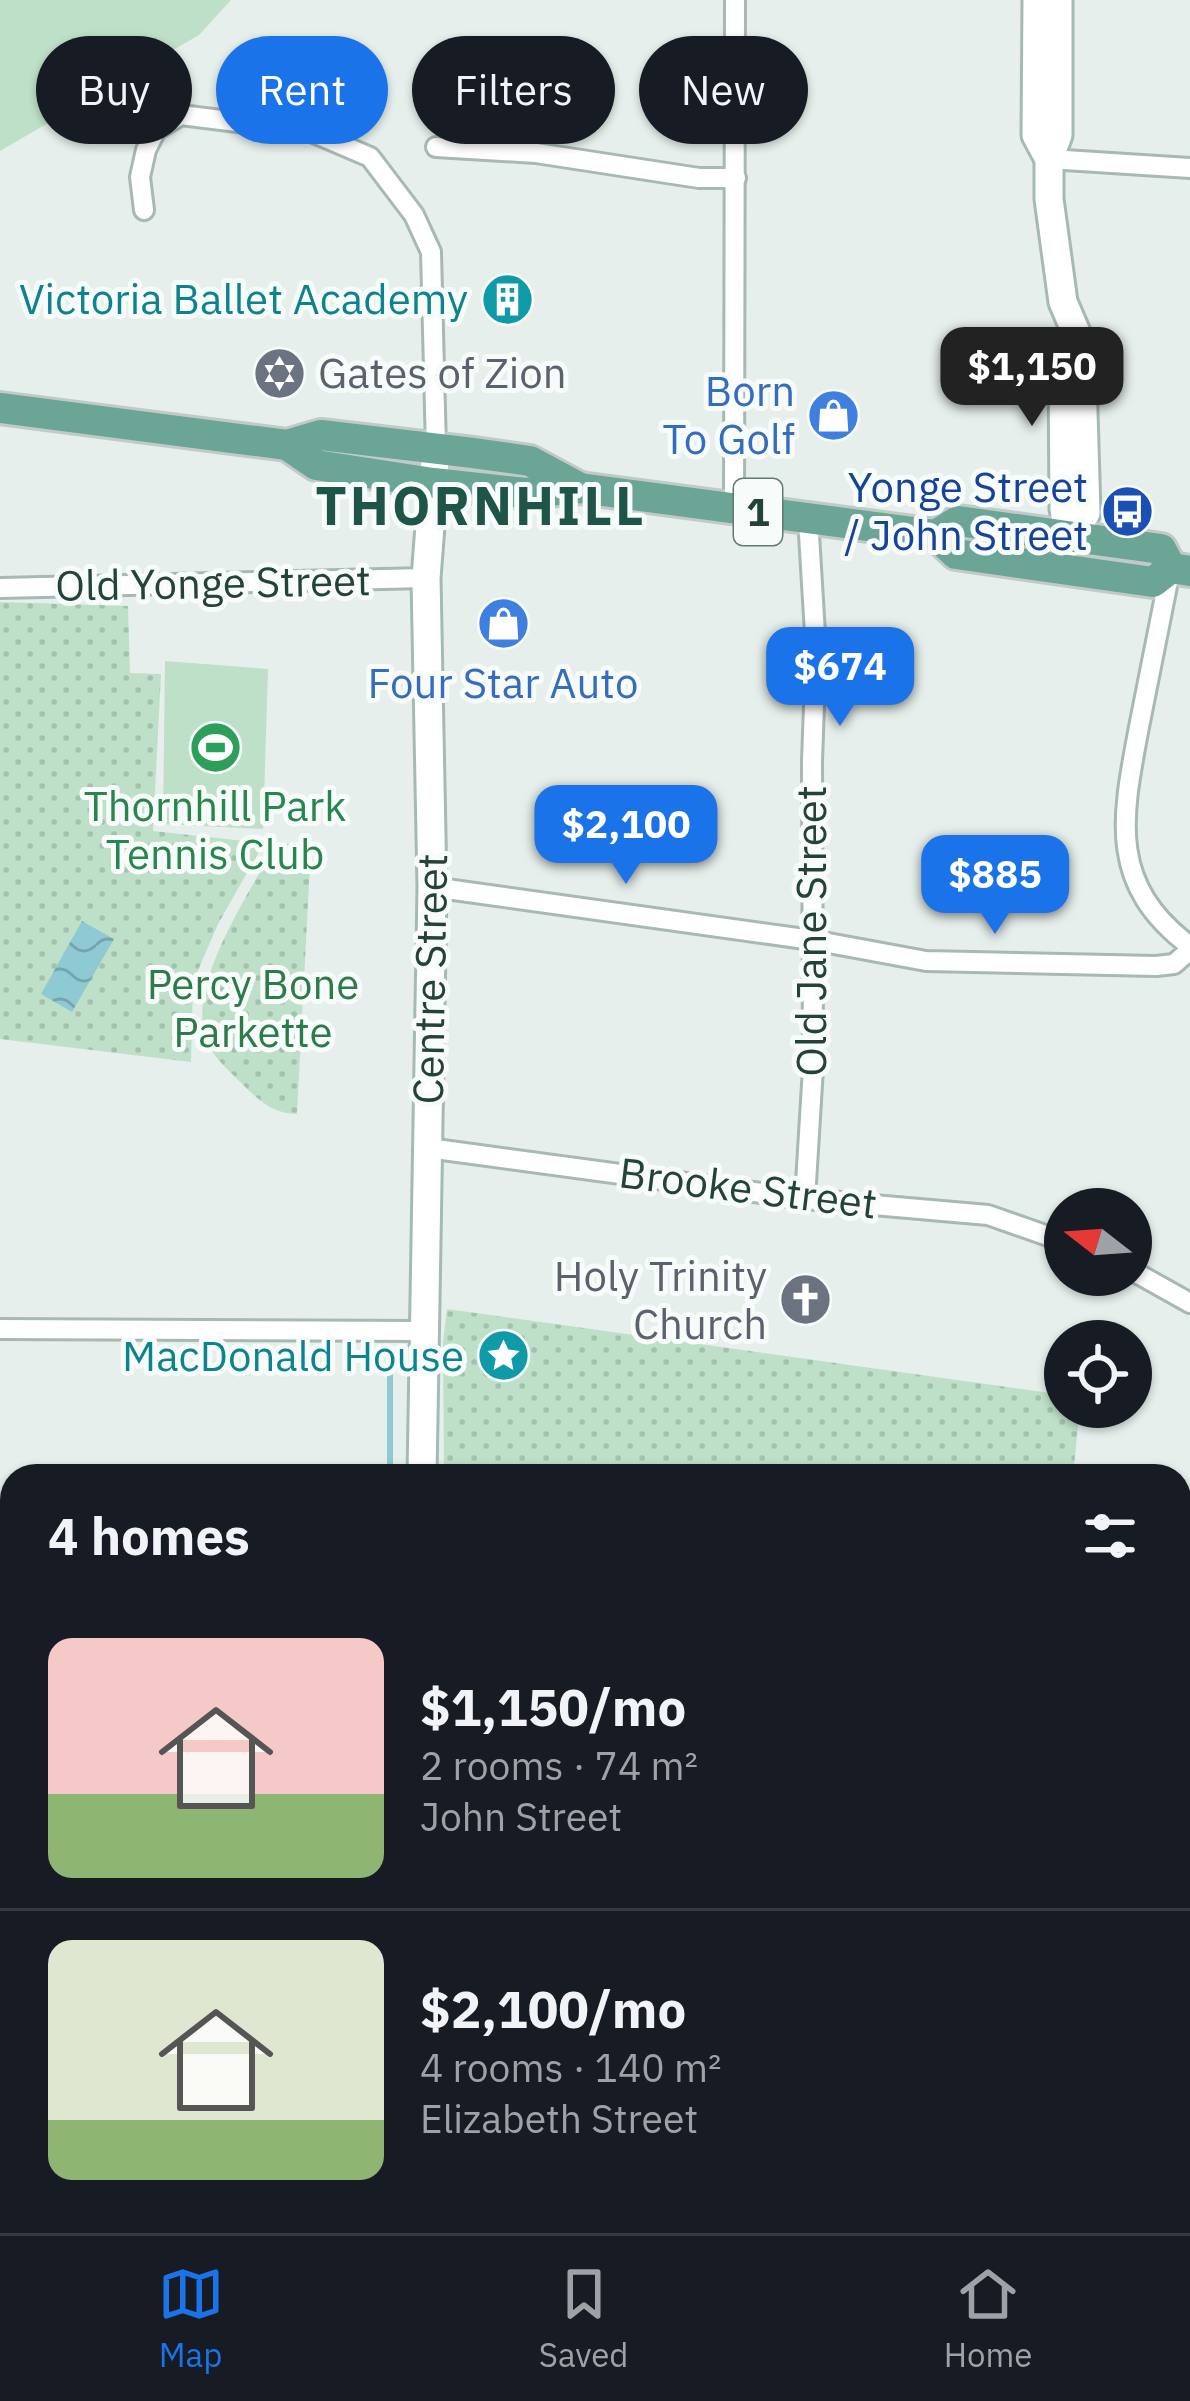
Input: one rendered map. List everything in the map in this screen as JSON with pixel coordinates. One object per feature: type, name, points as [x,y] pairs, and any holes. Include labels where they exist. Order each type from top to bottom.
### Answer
[{"type":"main road","points":[[1037,0],[1036,135],[1049,159]]},
{"type":"main road","points":[[1058,0],[1058,135],[1049,159],[1052,238],[1068,321],[1081,344],[1086,513],[1070,537],[1069,571]]},
{"type":"main road","name":"1","points":[[0,408],[287,445],[321,435],[530,461],[580,488]]},
{"type":"main road","name":"1","points":[[287,445],[316,465],[433,483],[526,494],[580,488],[936,535],[956,554],[1153,582],[1180,570],[1161,549],[958,521],[936,535]]},
{"type":"main road","name":"Centre Street","points":[[422,1464],[432,887],[426,578],[436,449]]},
{"type":"street","points":[[734,509],[735,0]]},
{"type":"street","points":[[144,210],[140,177],[146,150],[155,130],[181,115],[282,125],[340,141],[370,157],[414,215],[431,252],[436,449]]},
{"type":"street","points":[[436,147],[536,153],[699,178],[736,178]]},
{"type":"street","points":[[1049,159],[1190,168]]},
{"type":"street","name":"Old Jane Street","points":[[805,1199],[813,1068],[816,650],[808,518]]},
{"type":"street","points":[[432,887],[812,940],[912,959],[1025,965],[1174,964],[1190,948],[1149,907],[1133,876],[1124,838],[1128,783],[1180,570]]},
{"type":"street","name":"Old Yonge Street","points":[[0,588],[426,578]]},
{"type":"street","name":"Brooke Street","points":[[428,1148],[805,1199],[988,1215],[1044,1235]]},
{"type":"street","points":[[1152,1282],[1190,1303]]},
{"type":"street","points":[[0,1329],[422,1331]]},
{"type":"green space","points":[[0,0],[231,0],[192,39],[36,36],[36,130],[0,151]]},
{"type":"green space","points":[[0,602],[128,606],[130,673],[161,674],[153,831],[264,843],[218,924],[193,982],[191,1062],[0,1039]]},
{"type":"green space","name":"Thornhill Park Tennis Club","points":[[165,661],[268,669],[263,829],[163,824]]},
{"type":"green space","name":"Percy Bone Parkette","points":[[276,843],[311,845],[297,1114],[264,1103],[228,1070],[209,1046],[202,1019],[212,967]]},
{"type":"green space","points":[[447,1309],[1044,1392],[1044,1428],[1078,1428],[1074,1464],[444,1464]]},
{"type":"water","points":[[82,921],[114,939],[72,1012],[41,994]]},
{"type":"waterway","points":[[390,1349],[390,1464]]},
{"type":"place","name":"Victoria Ballet Academy","points":[[507,299]]},
{"type":"place","name":"Gates of Zion","points":[[279,373]]},
{"type":"place","name":"Born To Golf","points":[[834,415]]},
{"type":"place","name":"Yonge Street / John Street","points":[[1127,511]]},
{"type":"place","name":"Four Star Auto","points":[[503,624]]},
{"type":"place","name":"Thornhill Park Tennis Club","points":[[215,747]]},
{"type":"place","name":"Holy Trinity Church","points":[[806,1300]]},
{"type":"place","name":"MacDonald House","points":[[503,1356]]},
{"type":"district","name":"THORNHILL","points":[[481,506]]}]
